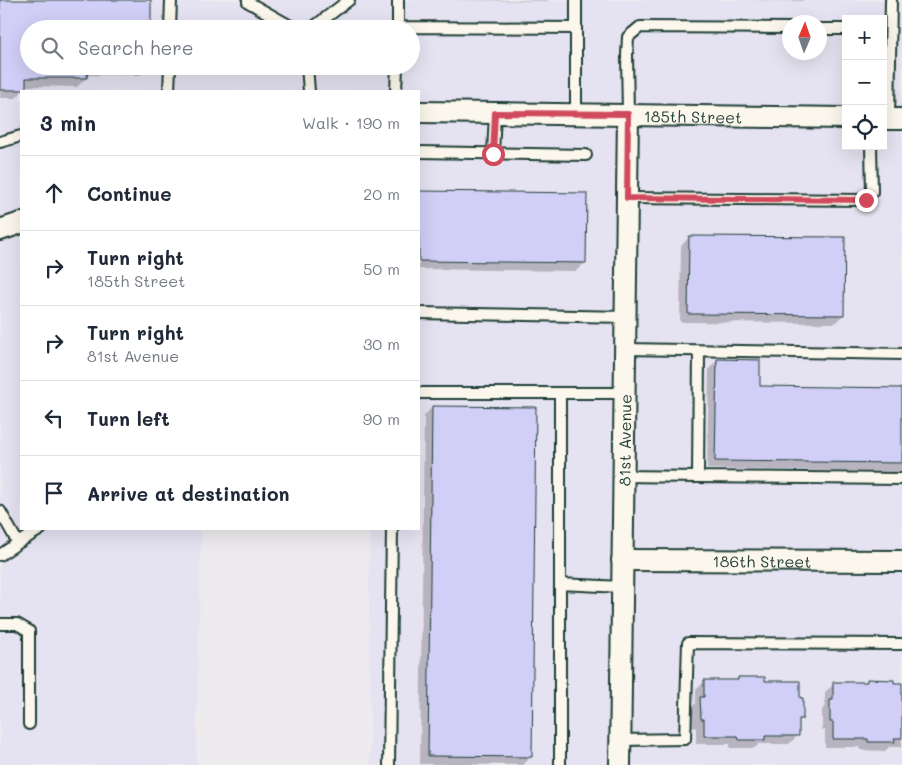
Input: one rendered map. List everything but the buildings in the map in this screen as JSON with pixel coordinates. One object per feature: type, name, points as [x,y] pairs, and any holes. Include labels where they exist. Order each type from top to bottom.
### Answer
[{"type":"street","name":"185th Street","points":[[420,112],[842,118]]},
{"type":"street","name":"81st Avenue","points":[[620,765],[628,114]]},
{"type":"street","points":[[0,230],[20,223]]},
{"type":"street","name":"186th Street","points":[[622,560],[902,562]]},
{"type":"lane","points":[[170,20],[171,0]]},
{"type":"lane","points":[[248,0],[248,2],[280,20]]},
{"type":"lane","points":[[323,20],[349,0]]},
{"type":"lane","points":[[398,0],[398,20]]},
{"type":"lane","points":[[576,0],[576,114]]},
{"type":"lane","points":[[891,0],[887,29],[891,119]]},
{"type":"lane","points":[[420,28],[576,28]]},
{"type":"lane","points":[[628,114],[628,37],[640,28],[782,28]]},
{"type":"lane","points":[[827,29],[842,29]]},
{"type":"lane","points":[[169,90],[170,75]]},
{"type":"lane","points":[[308,75],[309,90]]},
{"type":"lane","points":[[396,90],[397,75]]},
{"type":"lane","points":[[493,154],[495,113]]},
{"type":"lane","points":[[0,142],[20,136]]},
{"type":"lane","points":[[627,198],[866,200],[872,192],[871,150]]},
{"type":"lane","points":[[420,152],[586,155]]},
{"type":"lane","points":[[420,313],[626,318]]},
{"type":"lane","points":[[625,350],[902,354]]},
{"type":"lane","points":[[698,477],[699,351]]},
{"type":"lane","points":[[420,393],[625,392]]},
{"type":"lane","points":[[560,393],[560,765]]},
{"type":"lane","points":[[623,476],[902,479]]},
{"type":"lane","points":[[0,511],[18,543]]},
{"type":"lane","points":[[0,555],[39,530]]},
{"type":"lane","points":[[389,765],[392,530]]},
{"type":"lane","points":[[560,584],[622,587]]},
{"type":"lane","points":[[0,624],[17,624],[29,631],[29,724]]},
{"type":"lane","points":[[620,740],[685,739],[688,643],[902,644]]},
{"type":"shaded area","points":[[0,0],[902,0],[902,114],[887,114],[887,15],[842,15],[842,113],[420,108],[420,90],[20,90],[20,530],[201,530],[196,765],[0,765]]},
{"type":"shaded area","points":[[420,118],[842,123],[842,150],[887,150],[887,124],[902,124],[902,765],[370,765],[369,530],[420,530]]},
{"type":"route","points":[[493,154],[495,113],[628,114],[627,198],[866,200]]}]
